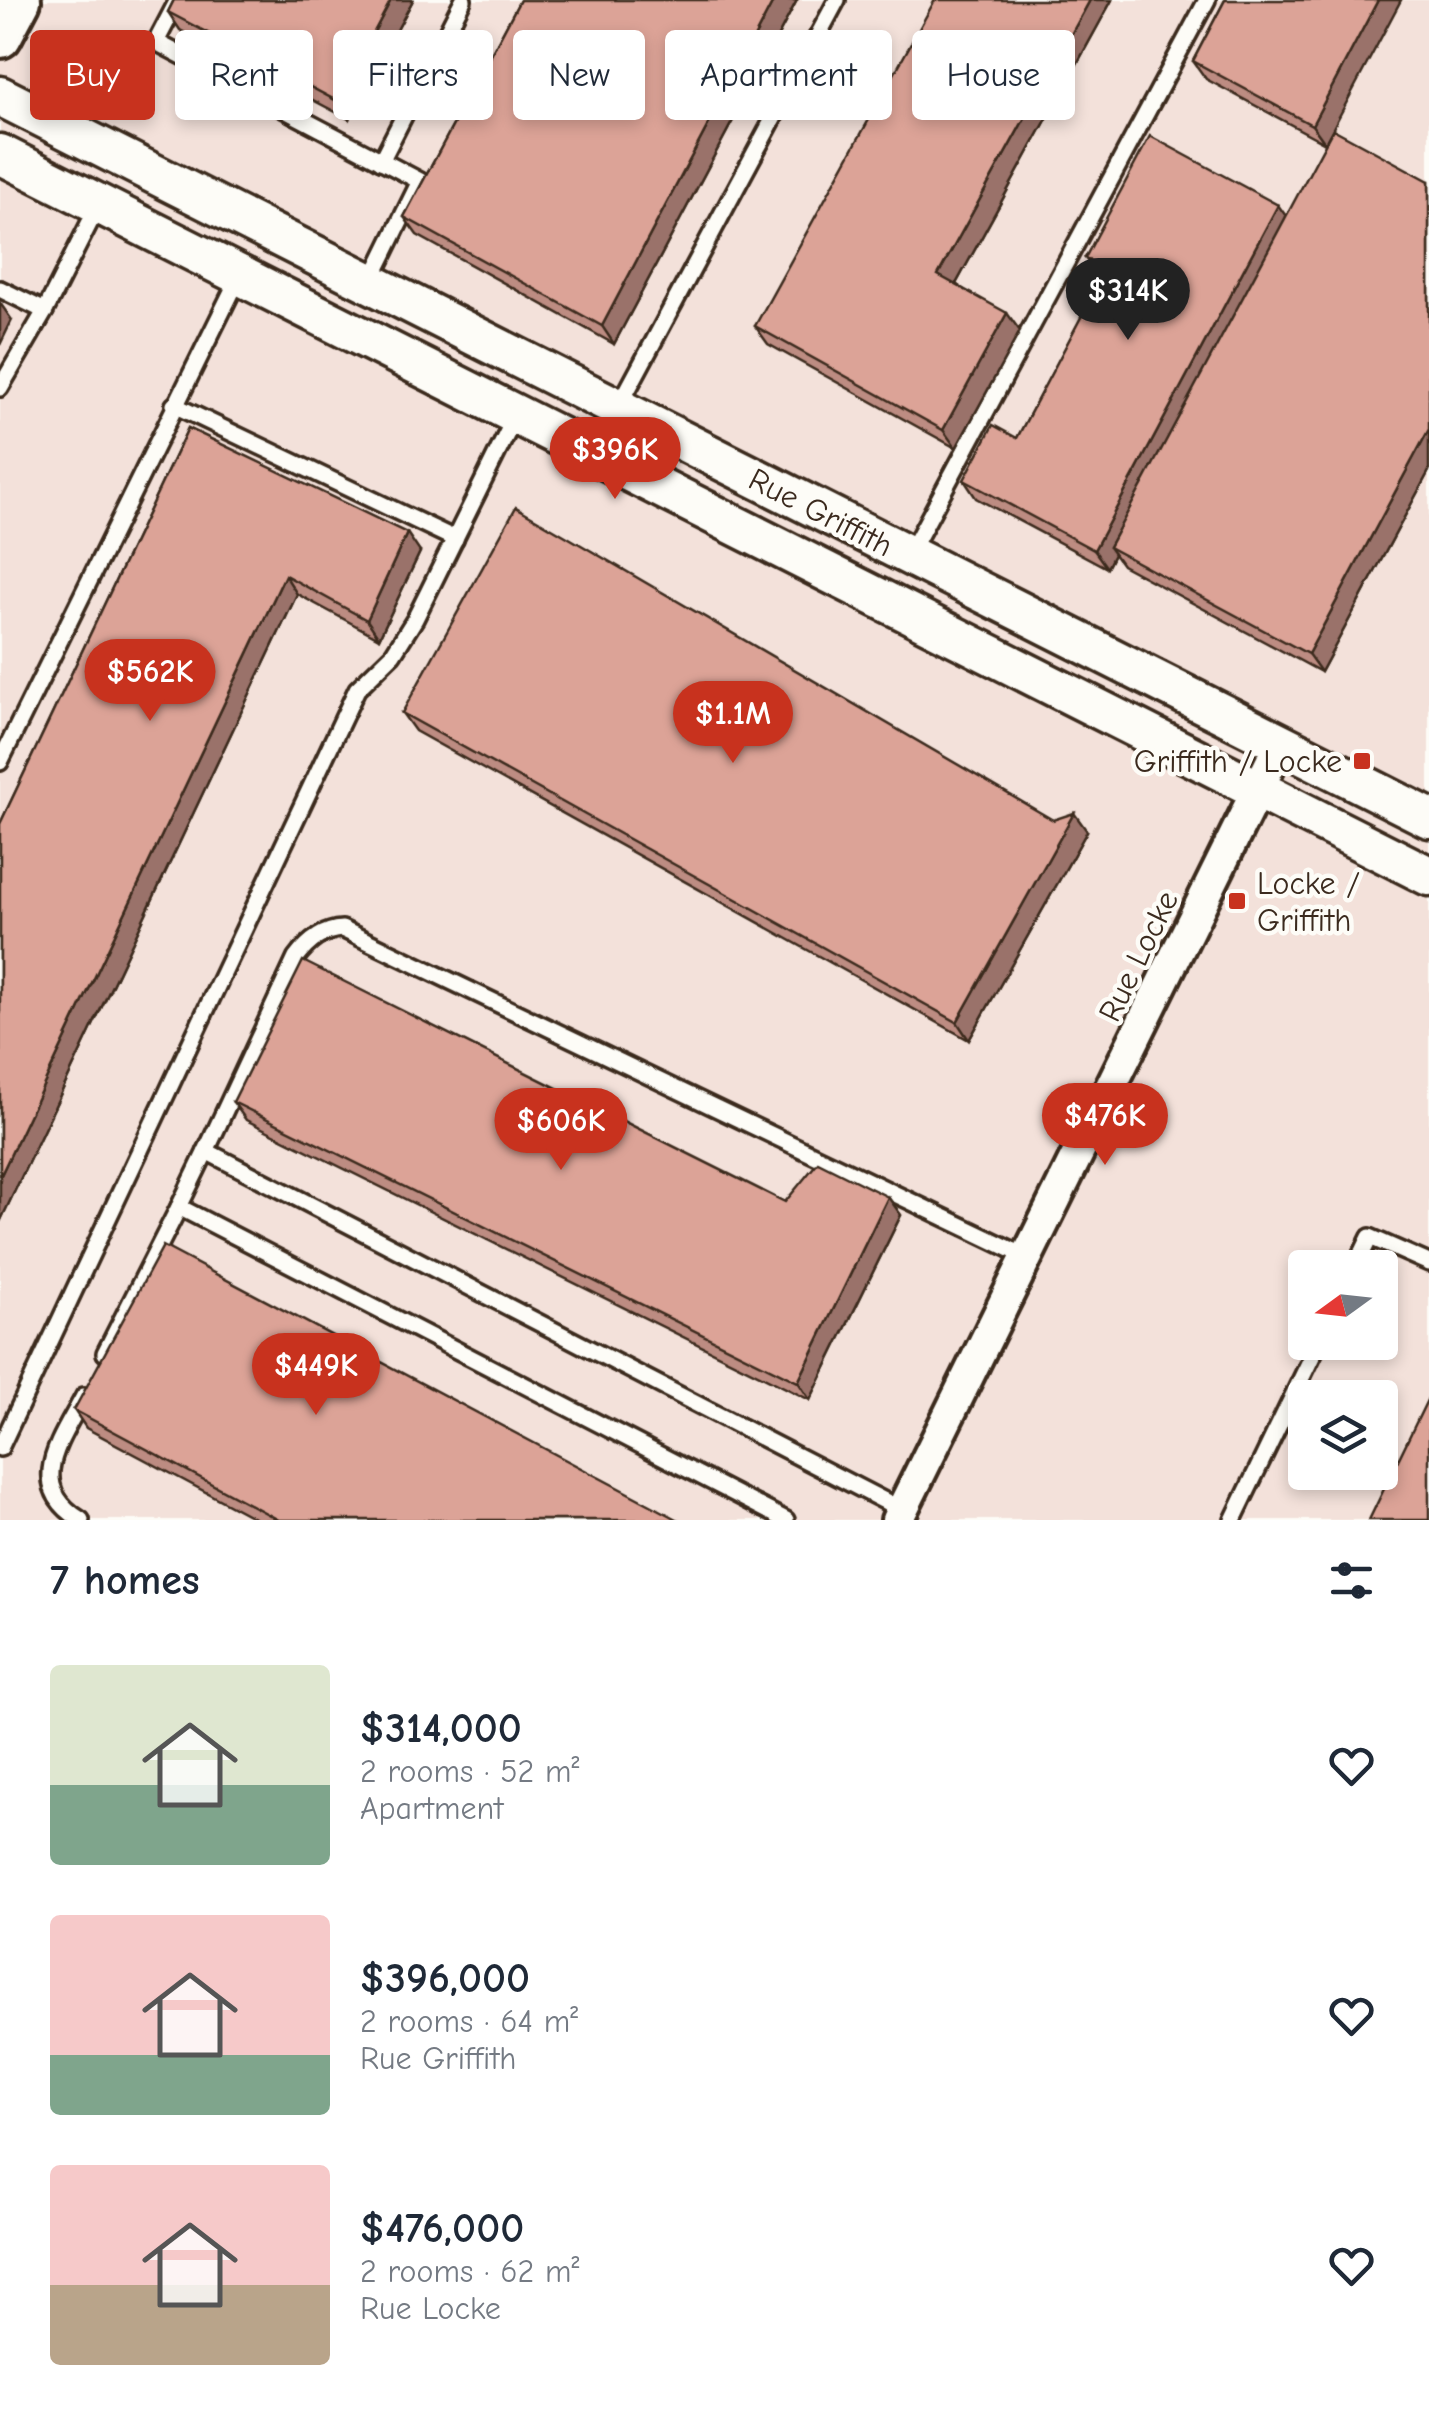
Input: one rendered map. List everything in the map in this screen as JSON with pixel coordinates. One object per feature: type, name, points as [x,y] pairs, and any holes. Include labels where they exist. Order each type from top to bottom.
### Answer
[{"type":"main road","points":[[0,36],[19,0]]},
{"type":"street","name":"Rue Griffith","points":[[0,96],[1429,818]]},
{"type":"street","name":"Rue Griffith","points":[[0,154],[1429,876]]},
{"type":"street","name":"Rue Locke","points":[[899,1515],[1280,744]]},
{"type":"lane","points":[[178,0],[156,42],[420,181],[370,284]]},
{"type":"lane","points":[[381,160],[463,0]]},
{"type":"lane","points":[[618,409],[837,0]]},
{"type":"lane","points":[[908,556],[1208,0]]},
{"type":"lane","points":[[0,388],[45,311],[99,204]]},
{"type":"lane","points":[[0,762],[240,275]]},
{"type":"lane","points":[[0,289],[45,311]]},
{"type":"lane","points":[[174,405],[455,539]]},
{"type":"lane","points":[[0,1448],[357,689],[393,654],[516,414]]},
{"type":"lane","points":[[100,1364],[180,1207],[296,958],[316,937],[330,930],[342,929],[1027,1257]]},
{"type":"lane","points":[[206,1152],[899,1515]]},
{"type":"lane","points":[[180,1207],[786,1520]]},
{"type":"lane","points":[[1364,1250],[1370,1237],[1429,1263]]},
{"type":"lane","points":[[1233,1520],[1310,1360]]},
{"type":"lane","points":[[81,1520],[65,1510],[49,1470],[91,1382]]},
{"type":"shaded area","points":[[0,0],[1429,0],[1429,1520],[0,1520]]},
{"type":"building","points":[[174,0],[391,0],[375,30],[333,30],[333,99],[313,88],[313,30],[202,30],[168,12]]},
{"type":"building","points":[[520,0],[774,0],[758,30],[665,30],[665,120],[711,120],[602,326],[404,217],[456,120],[493,120],[493,51]]},
{"type":"building","points":[[935,0],[1090,0],[1073,30],[918,30]]},
{"type":"building","points":[[1225,0],[1378,0],[1312,125],[1193,61]]},
{"type":"building","points":[[912,42],[912,120],[1024,120],[938,275],[1007,313],[943,430],[755,326],[869,120],[892,120],[892,78]]},
{"type":"building","points":[[1333,129],[1429,181],[1429,429],[1308,654],[1109,547]]},
{"type":"building","points":[[1150,136],[1278,205],[1094,550],[964,480],[993,425],[1017,438],[1106,270],[1085,258]]},
{"type":"building","points":[[188,428],[407,533],[367,620],[285,575],[0,1177],[0,824]]},
{"type":"building","points":[[516,507],[1053,820],[1074,813],[957,1022],[402,713]]},
{"type":"building","points":[[303,961],[785,1202],[818,1162],[888,1197],[798,1382],[233,1102]]},
{"type":"building","points":[[163,1246],[679,1520],[279,1520],[74,1410]]},
{"type":"building","points":[[1429,1396],[1429,1520],[1369,1520],[1384,1490],[1398,1490],[1398,1460]]},
{"type":"place","name":"Griffith / Locke","points":[[1362,761]]},
{"type":"place","name":"Locke / Griffith","points":[[1237,901]]}]
